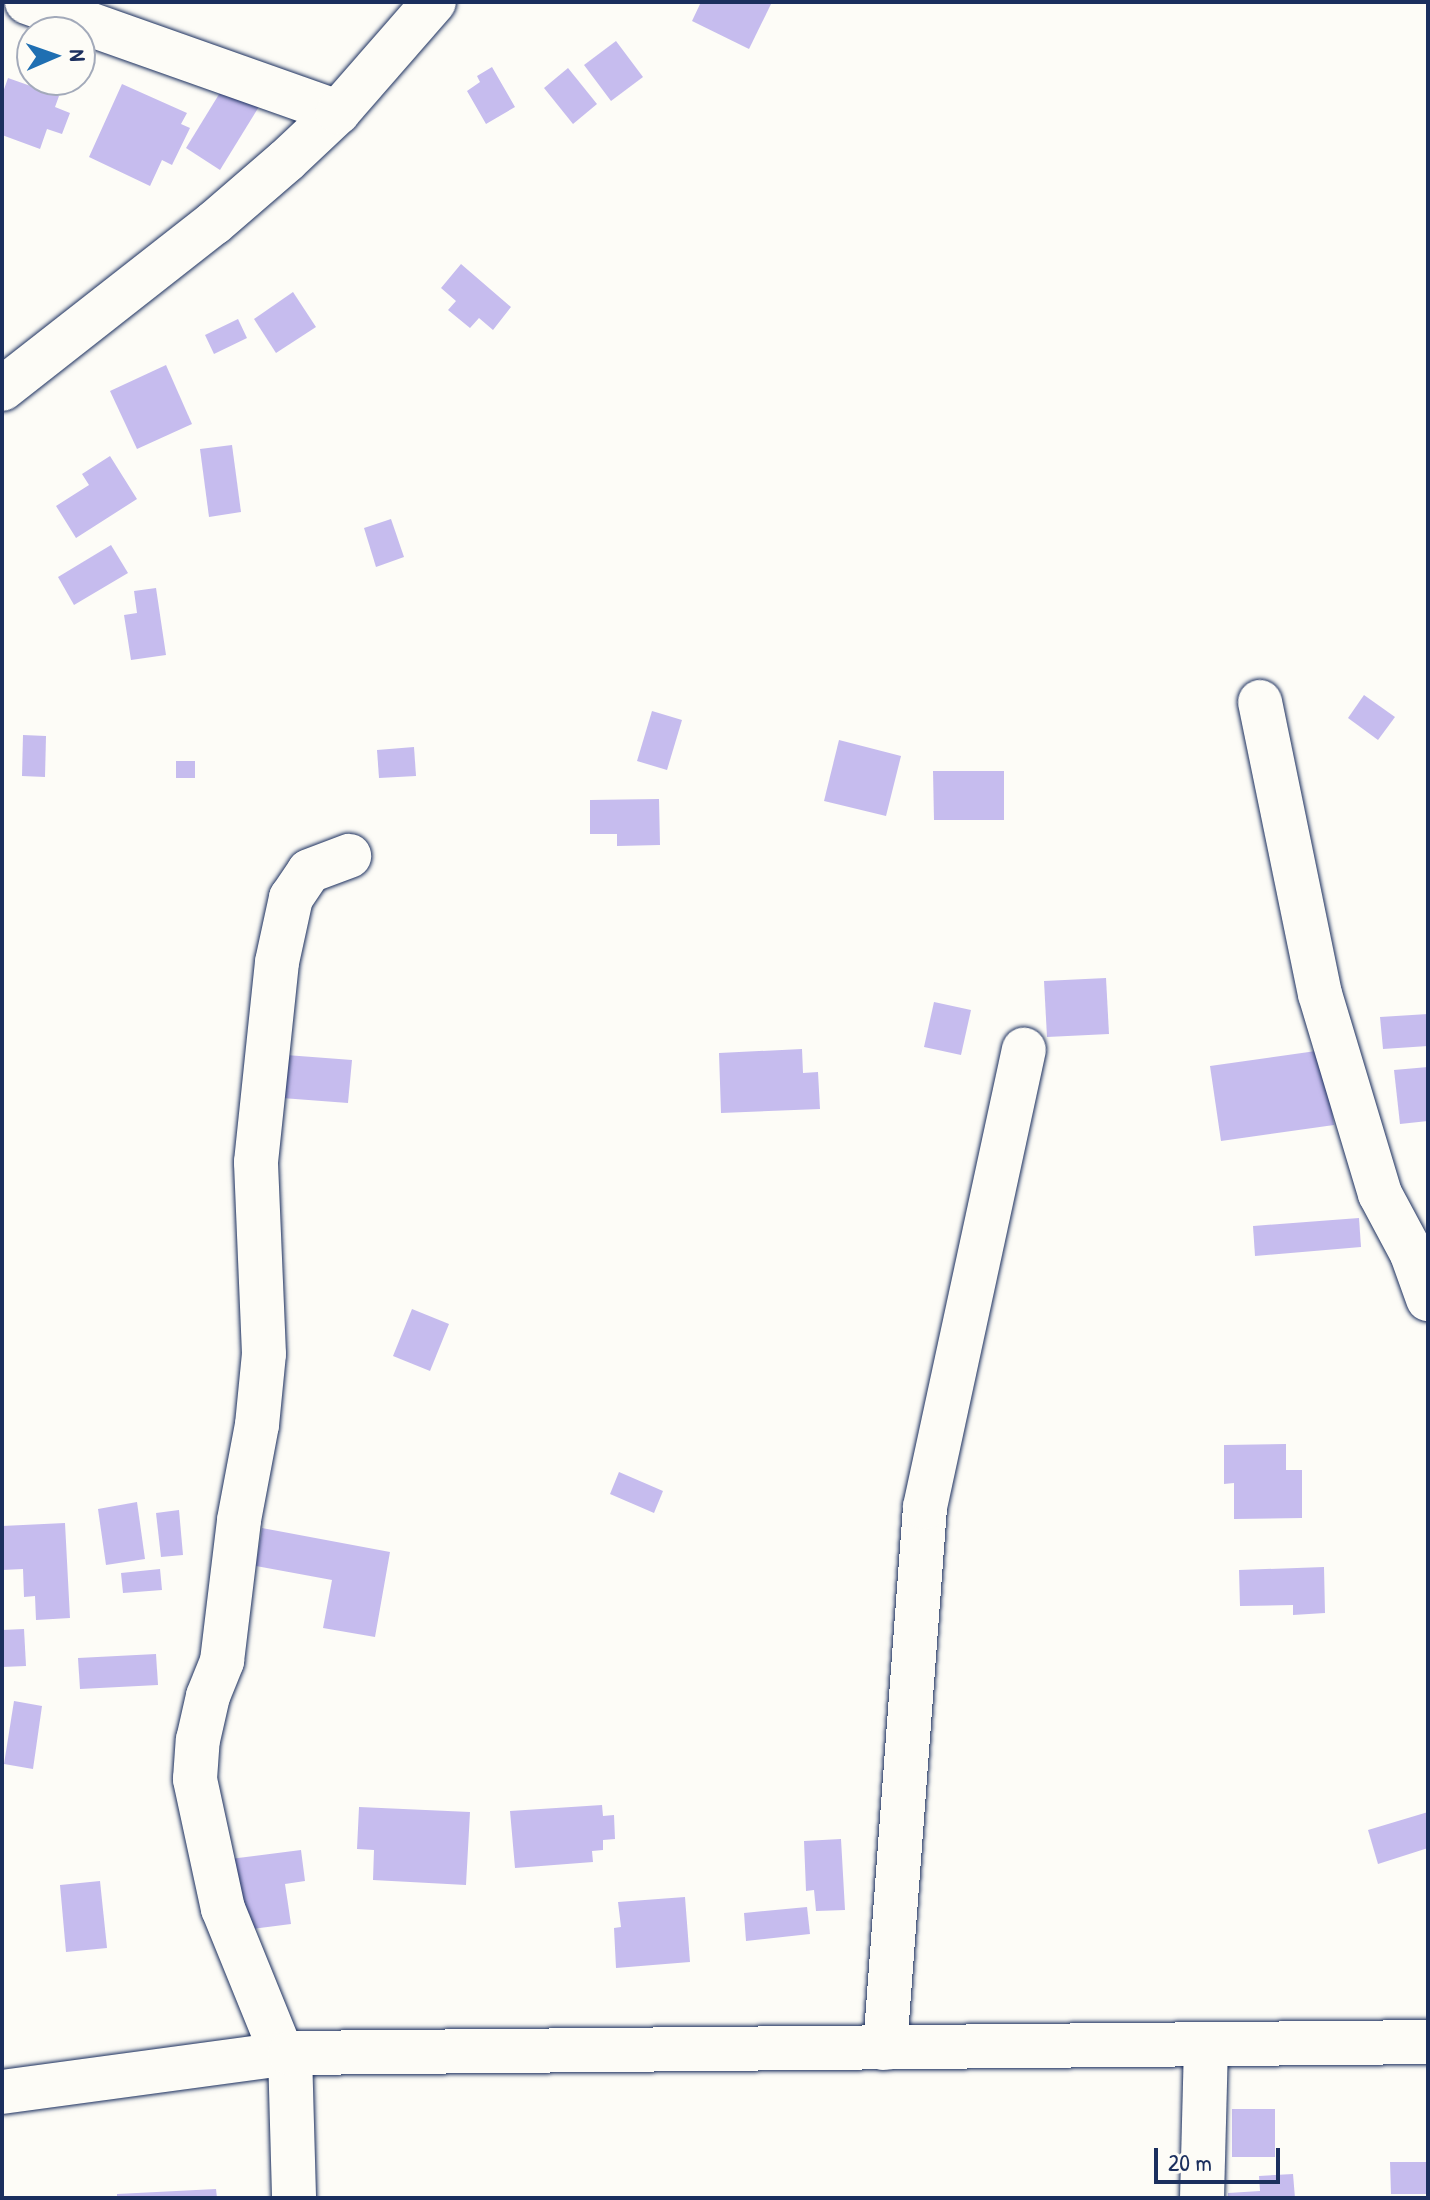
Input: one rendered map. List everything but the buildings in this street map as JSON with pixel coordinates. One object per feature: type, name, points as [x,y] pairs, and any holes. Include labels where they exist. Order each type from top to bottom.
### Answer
[{"type":"street","points":[[27,2],[338,112]]},
{"type":"street","points":[[2,389],[214,223],[338,112],[434,2]]},
{"type":"street","points":[[1260,702],[1320,994],[1380,1194],[1412,1254],[1428,1299]]},
{"type":"street","points":[[294,2198],[286,2053],[223,1909],[195,1779],[198,1740],[208,1696],[222,1661],[264,1354],[256,1162],[277,962],[291,898],[309,871],[349,856]]},
{"type":"street","points":[[885,2048],[925,1507],[1024,1050]]},
{"type":"street","points":[[2,2092],[286,2053],[1428,2042]]},
{"type":"street","points":[[1202,2198],[1206,2045]]}]
